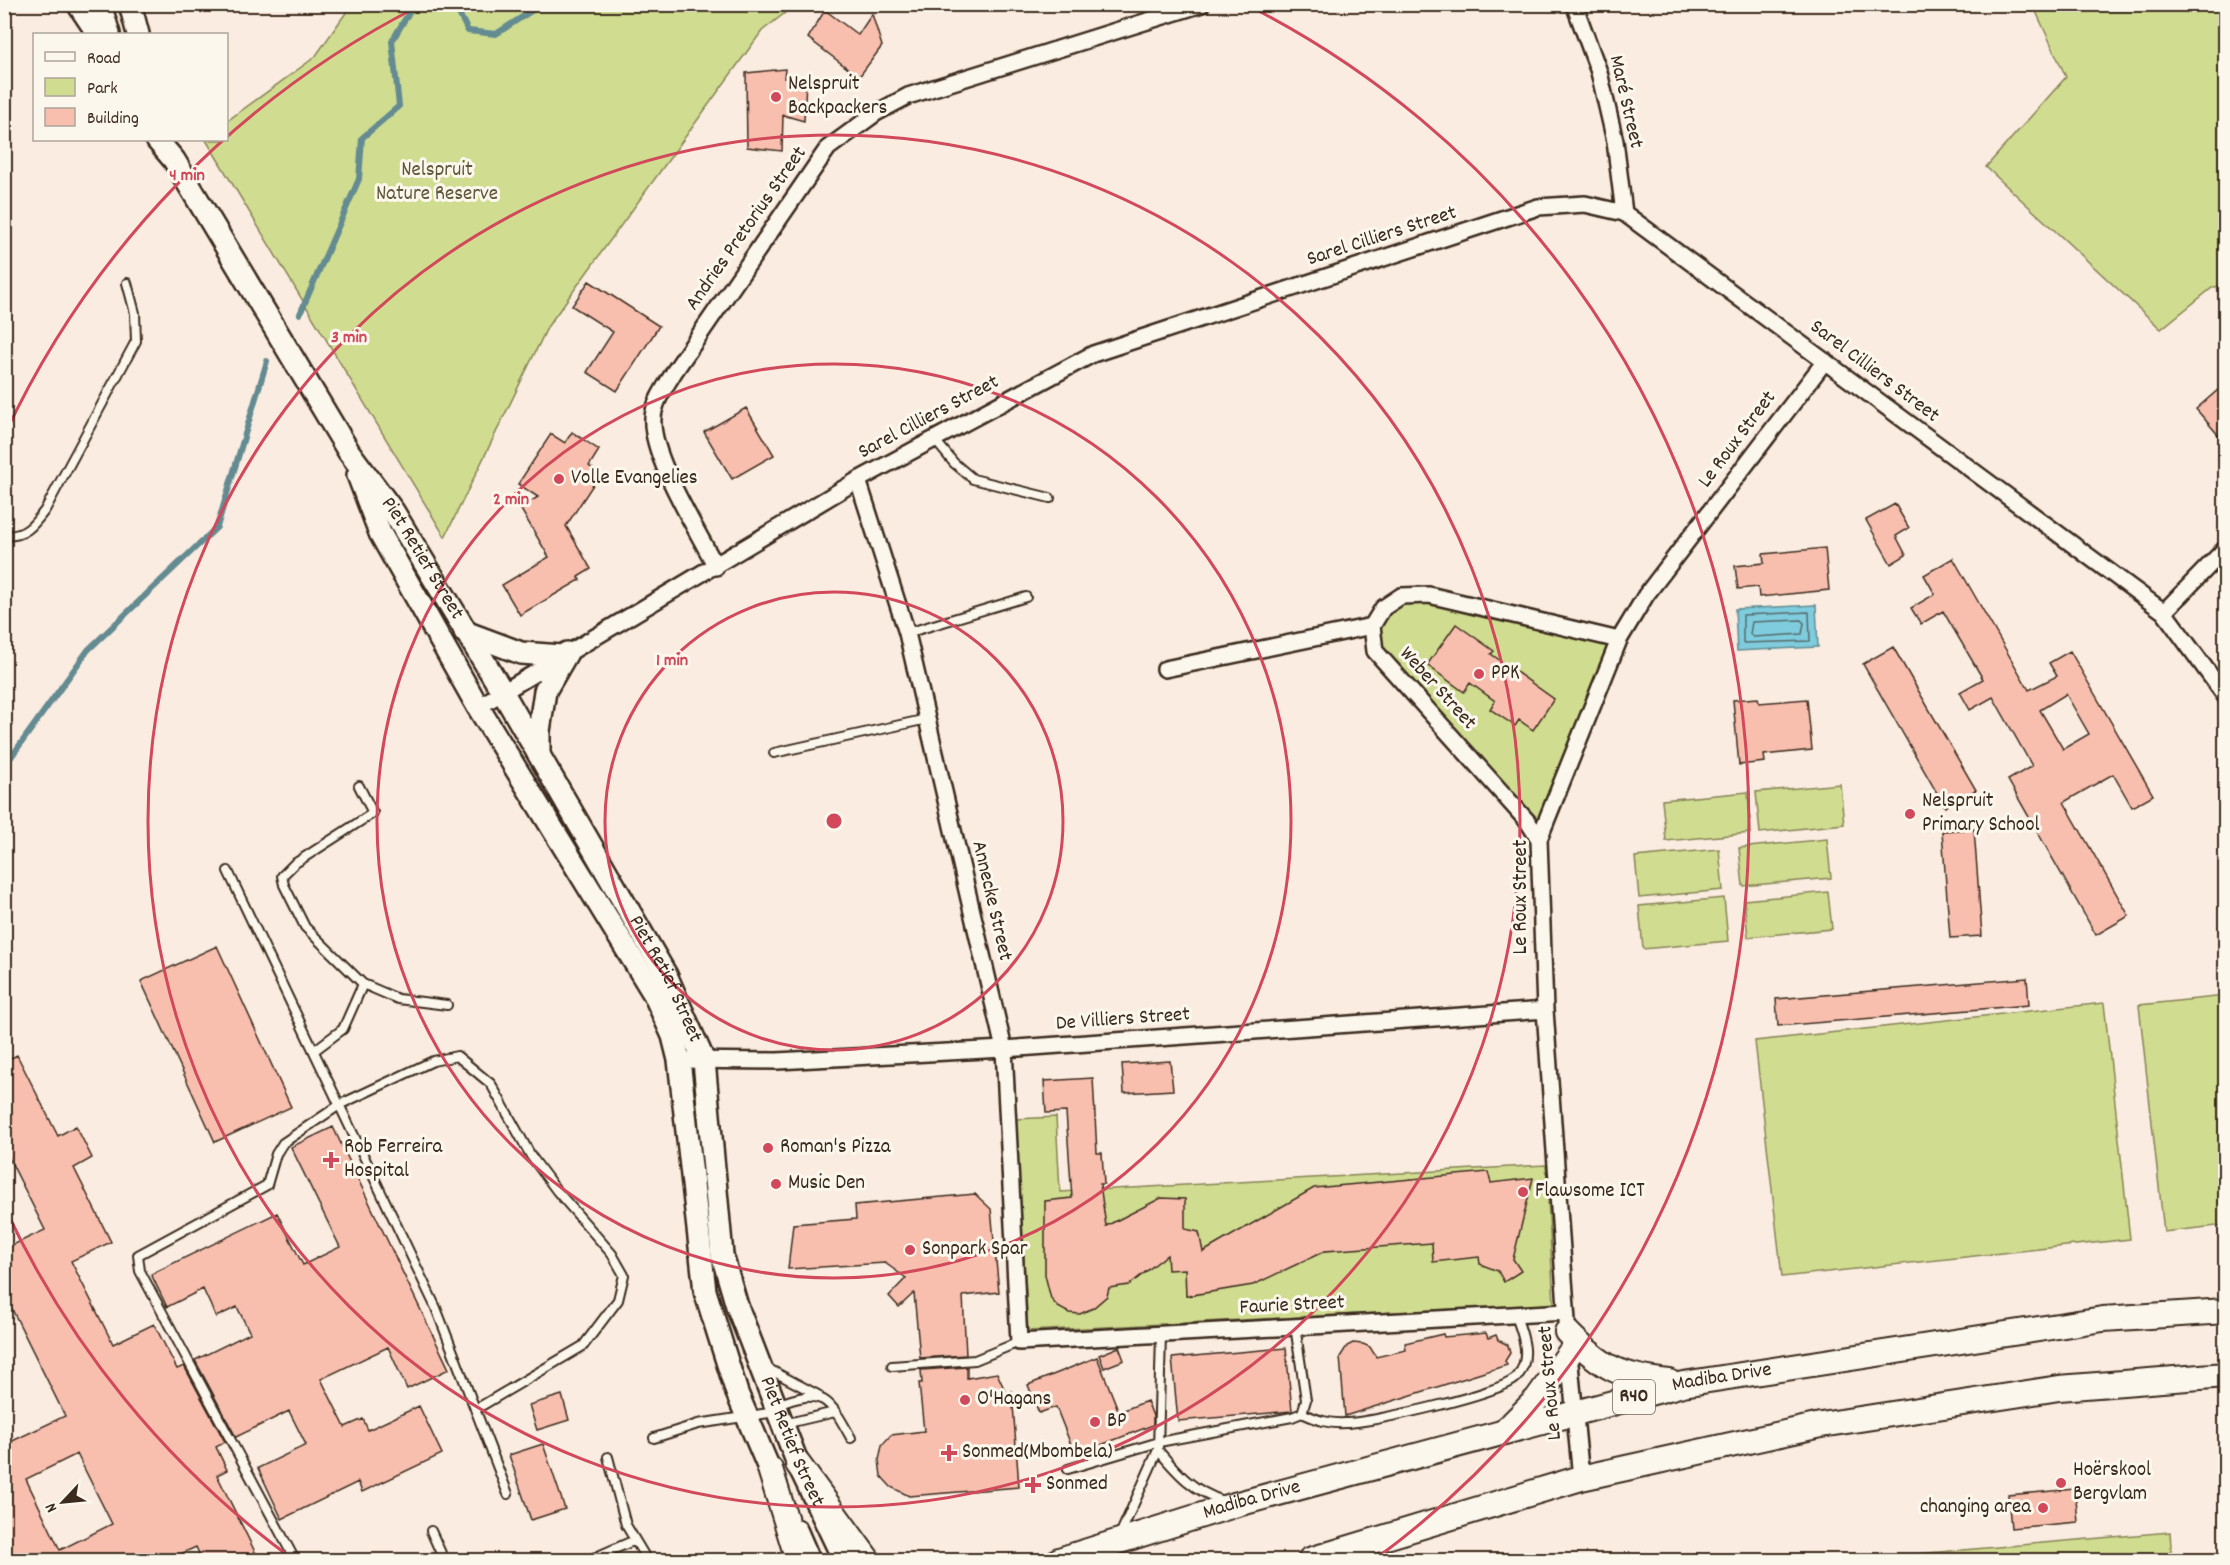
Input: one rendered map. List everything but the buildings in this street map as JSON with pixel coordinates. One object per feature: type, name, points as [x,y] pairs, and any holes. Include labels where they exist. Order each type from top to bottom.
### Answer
[{"type":"main road","name":"Madiba Drive","points":[[1059,1560],[1234,1505],[1683,1384],[2103,1319],[2226,1311]]},
{"type":"main road","points":[[1505,1431],[1537,1399],[1568,1333],[1604,1367],[1636,1378],[1683,1384]]},
{"type":"main road","points":[[1310,1560],[1581,1478],[1821,1425],[2059,1388],[2226,1375]]},
{"type":"main road","points":[[798,1464],[868,1560]]},
{"type":"main road","points":[[770,1469],[795,1550],[795,1560]]},
{"type":"street","points":[[78,4],[97,33]]},
{"type":"street","points":[[100,4],[109,33]]},
{"type":"street","points":[[130,4],[138,33]]},
{"type":"street","name":"Andries Pretorius Street","points":[[716,567],[661,459],[652,419],[656,405],[674,372],[828,148],[876,113],[908,96],[1202,4]]},
{"type":"street","name":"Maré Street","points":[[1574,4],[1599,72],[1615,141],[1624,213]]},
{"type":"street","name":"Piet Retief Street","points":[[158,141],[172,150],[349,452],[393,511],[502,691],[666,975],[704,1061],[722,1255],[737,1306],[798,1464],[844,1560]]},
{"type":"street","name":"Sarel Cilliers Street","points":[[478,707],[716,567],[858,480],[1093,354],[1538,207],[1585,204],[1624,213],[2164,612],[2226,697]]},
{"type":"street","name":"Le Roux Street","points":[[1581,1478],[1573,1413],[1545,1010],[1539,839],[1619,640],[1647,596],[1825,361]]},
{"type":"street","name":"Piet Retief Street","points":[[349,452],[380,533],[478,707],[654,994],[673,1036],[679,1060],[705,1291],[729,1371],[809,1560]]},
{"type":"street","name":"Annecke Street","points":[[858,480],[906,633],[1004,1049],[1019,1342]]},
{"type":"street","points":[[2164,612],[2226,548]]},
{"type":"street","points":[[1165,669],[1372,626],[1383,608],[1401,596],[1429,595],[1619,640]]},
{"type":"street","name":"Weber Street","points":[[1372,626],[1375,651],[1528,822],[1539,839]]},
{"type":"street","points":[[465,632],[521,653],[564,655],[545,691],[539,731],[539,756]]},
{"type":"street","name":"De Villiers Street","points":[[679,1060],[777,1061],[1004,1049],[1545,1010]]},
{"type":"street","name":"Faurie Street","points":[[1019,1342],[1516,1316],[1568,1333]]},
{"type":"lane","points":[[4,535],[14,536],[33,527],[45,510],[136,341],[135,313],[127,283]]},
{"type":"lane","points":[[934,439],[954,463],[973,479],[1050,498]]},
{"type":"lane","points":[[906,633],[1026,597]]},
{"type":"lane","points":[[774,753],[927,719]]},
{"type":"lane","points":[[358,786],[373,813],[294,864],[282,876],[284,885],[305,927],[363,984],[398,999],[447,1005]]},
{"type":"lane","points":[[228,871],[341,1104],[436,1308],[508,1494]]},
{"type":"lane","points":[[315,1050],[343,1029],[363,984]]},
{"type":"lane","points":[[295,1560],[140,1271],[138,1255],[142,1250],[267,1185],[276,1154],[283,1143],[341,1104],[433,1061],[457,1056],[491,1084],[531,1156],[557,1191],[612,1254],[624,1275],[618,1300],[583,1346],[476,1409]]},
{"type":"lane","points":[[1068,1468],[1302,1413],[1321,1422],[1347,1423],[1412,1412],[1509,1385],[1522,1369],[1526,1345],[1516,1316]]},
{"type":"lane","points":[[1295,1326],[1306,1400],[1302,1413]]},
{"type":"lane","points":[[1117,1540],[1158,1446],[1161,1334]]},
{"type":"lane","points":[[892,1366],[975,1360],[1019,1342]]},
{"type":"lane","points":[[759,1364],[821,1397],[835,1412],[851,1438]]},
{"type":"lane","points":[[778,1414],[807,1395],[821,1397]]},
{"type":"lane","points":[[654,1438],[698,1424],[778,1414],[835,1412]]},
{"type":"lane","points":[[1158,1446],[1182,1478],[1196,1490],[1234,1505]]},
{"type":"lane","points":[[608,1457],[626,1525],[647,1560]]},
{"type":"lane","points":[[431,1531],[444,1560]]},
{"type":"lane","points":[[589,1560],[635,1540]]},
{"type":"green space","name":"Nelspruit Nature Reserve","points":[[352,4],[795,5],[762,31],[548,326],[445,537],[207,141],[228,141],[228,120],[315,57]]},
{"type":"green space","points":[[2033,5],[2225,5],[2225,284],[2212,288],[2161,329],[1986,167],[2066,77]]},
{"type":"green space","points":[[1401,596],[1619,640],[1539,839],[1375,651],[1383,608]]},
{"type":"green space","points":[[1840,784],[1844,824],[1760,833],[1756,792]]},
{"type":"green space","points":[[1748,792],[1751,833],[1666,841],[1662,800]]},
{"type":"green space","points":[[1827,839],[1831,878],[1743,886],[1739,848]]},
{"type":"green space","points":[[1719,849],[1723,890],[1639,898],[1635,857]]},
{"type":"green space","points":[[1828,892],[1832,929],[1748,937],[1744,900]]},
{"type":"green space","points":[[1724,898],[1728,941],[1643,949],[1639,906]]},
{"type":"green space","points":[[2225,996],[2225,1225],[2164,1232],[2139,1005]]},
{"type":"green space","points":[[2104,1003],[2130,1239],[1782,1277],[1755,1041]]},
{"type":"green space","points":[[1056,1117],[1060,1192],[1546,1165],[1554,1304],[1028,1331],[1016,1119]]},
{"type":"green space","points":[[2170,1532],[2172,1560],[1906,1560],[1905,1555]]},
{"type":"water","points":[[1816,605],[1818,647],[1737,651],[1735,609]]},
{"type":"waterway","points":[[300,314],[359,179],[362,138],[399,106],[392,41],[414,4]]},
{"type":"waterway","points":[[454,4],[468,31],[496,34],[542,4]]},
{"type":"waterway","points":[[4,767],[88,650],[217,527],[267,361]]},
{"type":"place","name":"Nelspruit Backpackers","points":[[776,97]]},
{"type":"place","name":"Volle Evangelies","points":[[559,479]]},
{"type":"place","name":"PPK","points":[[1479,674]]},
{"type":"place","name":"Nelspruit Primary School","points":[[1910,814]]},
{"type":"place","name":"Roman's Pizza","points":[[768,1148]]},
{"type":"place","name":"Rob Ferreira Hospital","points":[[331,1160]]},
{"type":"place","name":"Music Den","points":[[776,1184]]},
{"type":"place","name":"Flawsome ICT","points":[[1523,1192]]},
{"type":"place","name":"Sonpark Spar","points":[[910,1250]]},
{"type":"place","name":"O'Hagans","points":[[965,1400]]},
{"type":"place","name":"BP","points":[[1095,1422]]},
{"type":"place","name":"Sonmed(Mbombela)","points":[[949,1453]]},
{"type":"place","name":"Hoërskool Bergvlam","points":[[2061,1483]]},
{"type":"place","name":"Sonmed","points":[[1033,1485]]},
{"type":"place","name":"changing area","points":[[2043,1508]]}]
